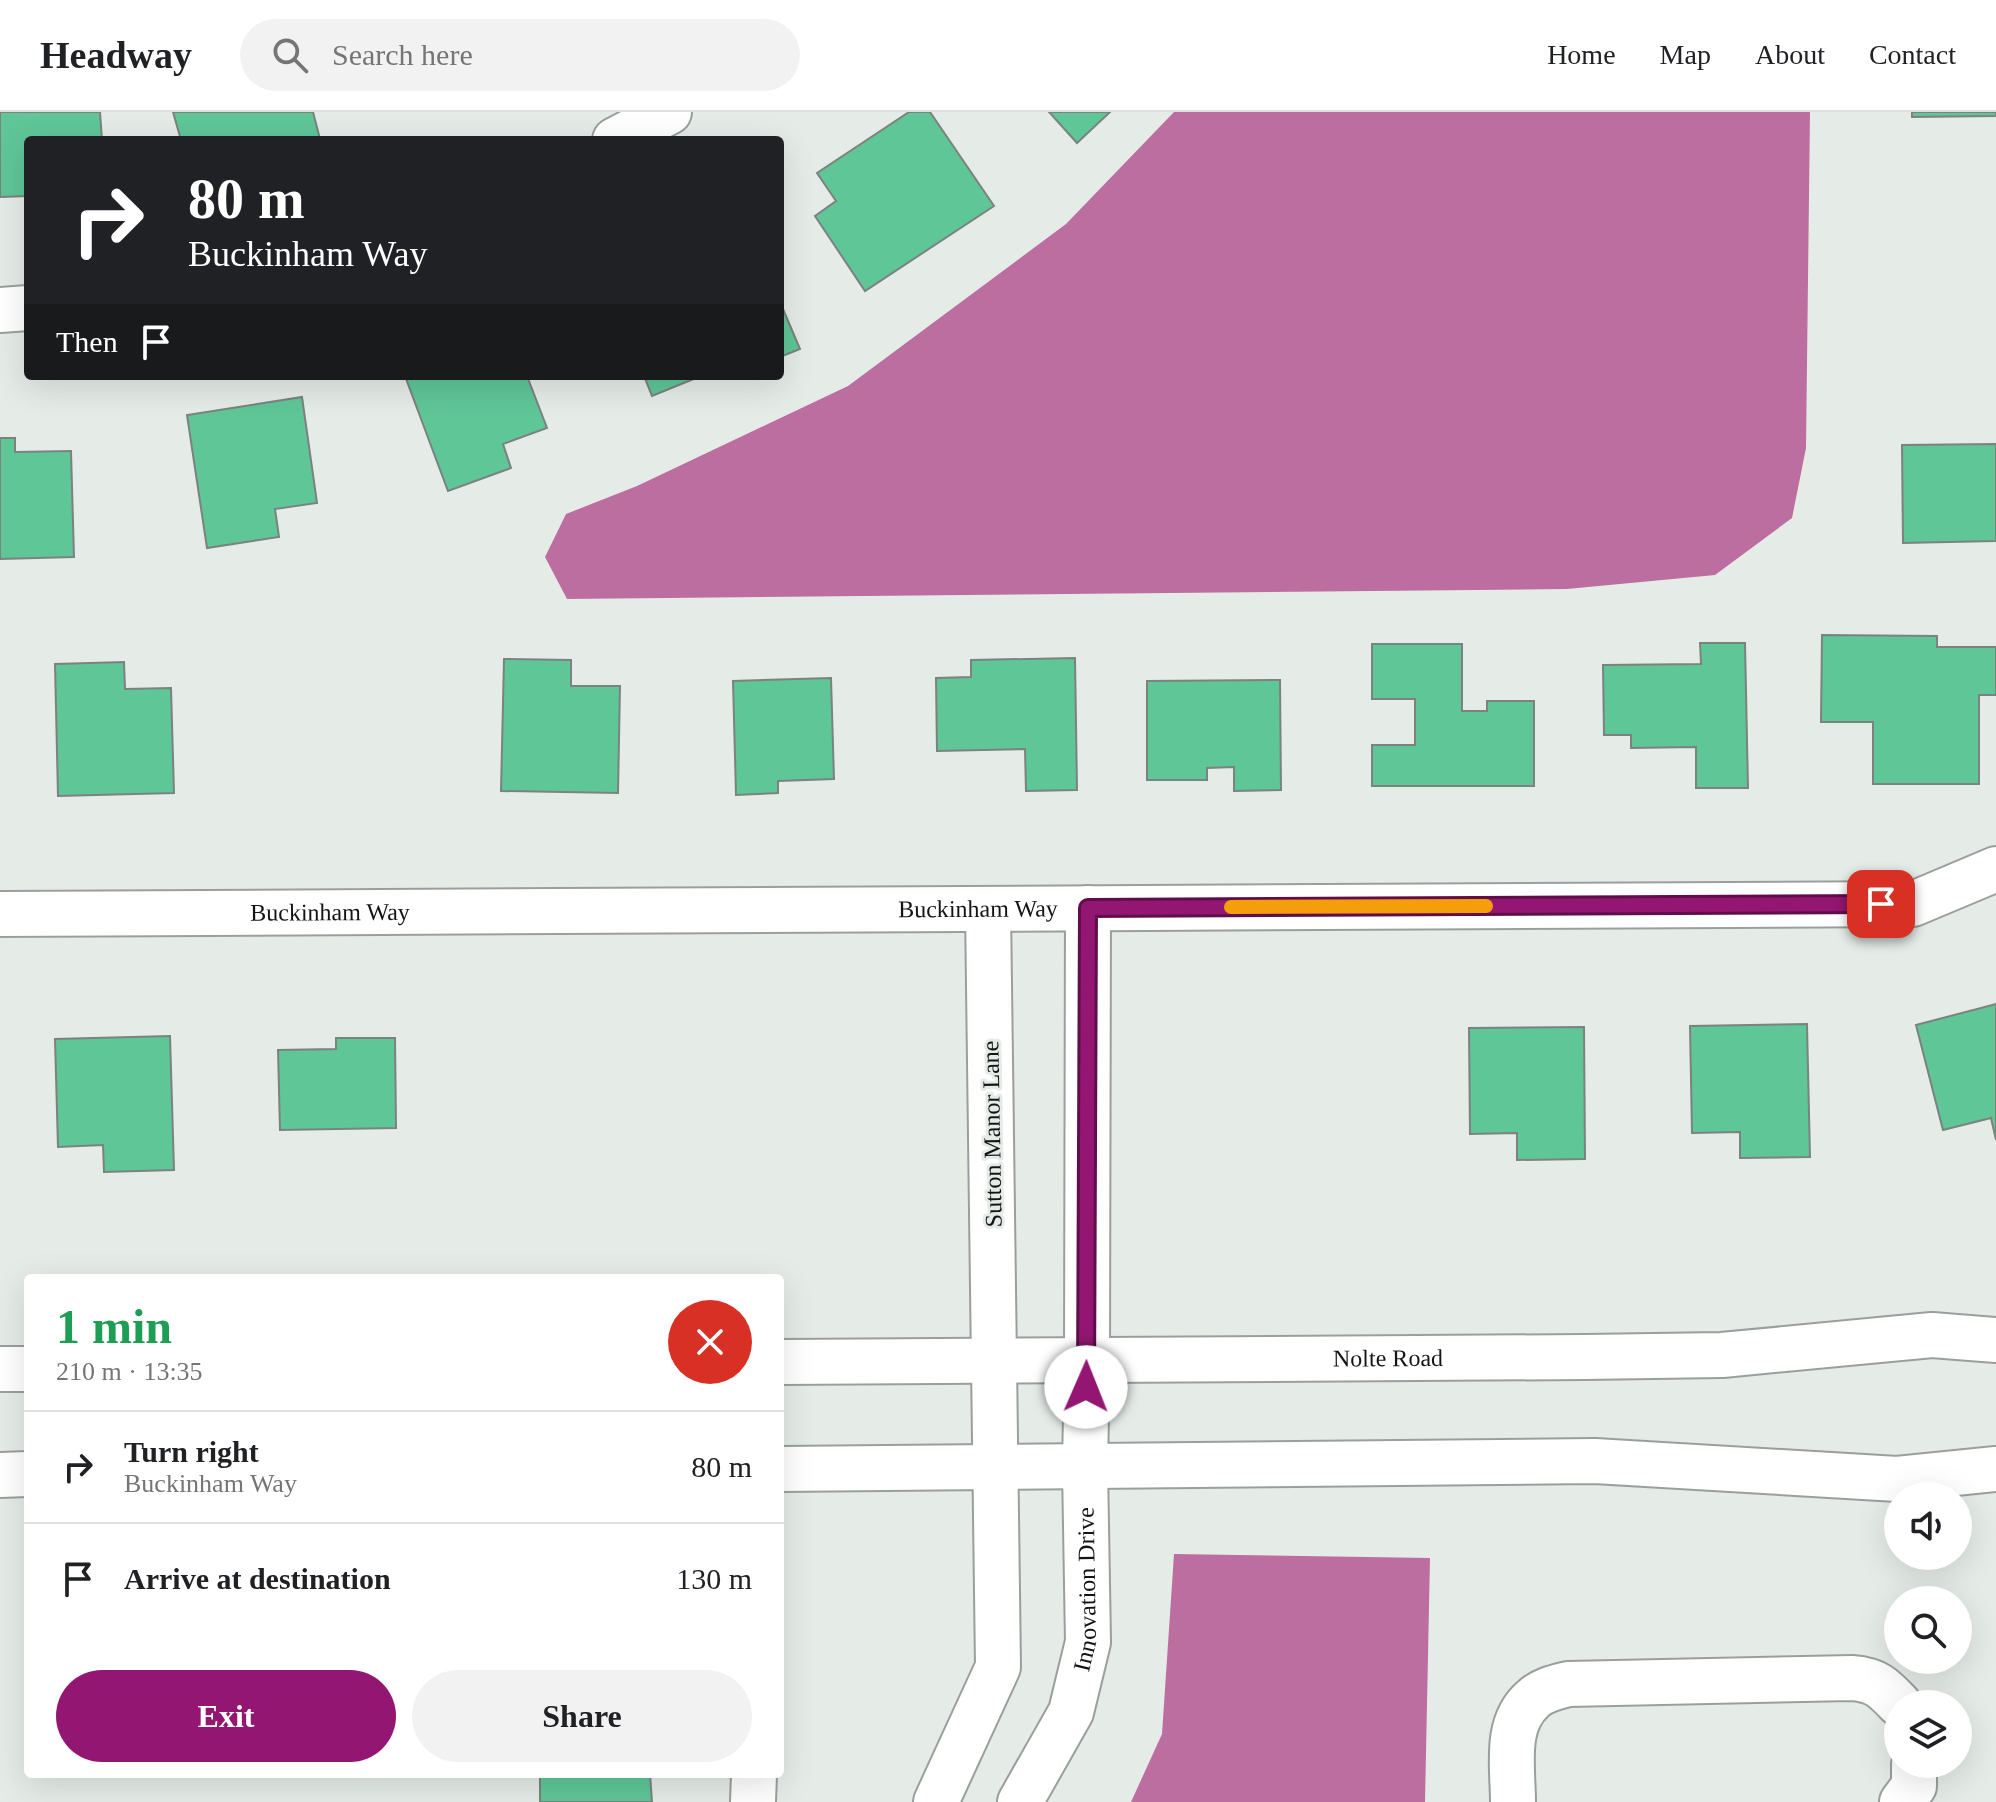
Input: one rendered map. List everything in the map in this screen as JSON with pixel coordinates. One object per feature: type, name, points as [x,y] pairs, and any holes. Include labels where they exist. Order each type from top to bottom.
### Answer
[{"type":"street","points":[[623,136],[669,112]]},
{"type":"street","points":[[0,310],[24,308]]},
{"type":"street","name":"Buckinham Way","points":[[0,914],[1913,904],[1996,869]]},
{"type":"street","points":[[1087,1361],[1088,908]]},
{"type":"street","name":"Sutton Manor Lane","points":[[988,909],[995,1360]]},
{"type":"street","name":"Nolte Road","points":[[784,1362],[1707,1355],[1932,1335],[1996,1340]]},
{"type":"street","points":[[936,1802],[998,1667],[995,1360]]},
{"type":"street","name":"Innovation Drive","points":[[1020,1802],[1071,1712],[1088,1642],[1087,1361]]},
{"type":"street","points":[[0,1369],[24,1369]]},
{"type":"street","points":[[784,1469],[1595,1461],[1897,1479],[1996,1469]]},
{"type":"street","points":[[0,1475],[24,1474]]},
{"type":"street","points":[[1513,1802],[1512,1738],[1515,1722],[1533,1699],[1548,1690],[1568,1684],[1852,1678],[1871,1680],[1886,1690]]},
{"type":"street","points":[[753,1802],[754,1778]]},
{"type":"street","points":[[1902,1802],[1914,1786],[1914,1778]]},
{"type":"shaded area","points":[[1174,112],[1810,112],[1806,448],[1792,518],[1715,575],[1567,589],[567,599],[545,557],[566,514],[637,486],[848,386],[1066,224]]},
{"type":"shaded area","points":[[1174,1554],[1430,1558],[1425,1802],[1131,1802],[1162,1734]]},
{"type":"building","points":[[0,112],[100,112],[102,136],[24,136],[24,196],[0,197]]},
{"type":"building","points":[[173,112],[313,112],[319,136],[180,136]]},
{"type":"building","points":[[909,112],[930,112],[994,206],[865,291],[815,216],[836,201],[817,173]]},
{"type":"building","points":[[1049,112],[1110,112],[1077,143]]},
{"type":"building","points":[[1912,112],[1996,112],[1996,116],[1912,117]]},
{"type":"building","points":[[784,311],[800,349],[784,355]]},
{"type":"building","points":[[406,380],[529,380],[547,428],[503,444],[511,468],[448,491]]},
{"type":"building","points":[[646,380],[691,380],[652,396]]},
{"type":"building","points":[[302,397],[317,503],[275,509],[279,537],[207,548],[187,415]]},
{"type":"building","points":[[0,438],[15,438],[15,452],[71,451],[74,557],[0,559]]},
{"type":"building","points":[[1996,444],[1996,541],[1903,543],[1902,445]]},
{"type":"building","points":[[1822,635],[1937,636],[1937,647],[1996,647],[1996,695],[1979,695],[1979,784],[1873,784],[1873,722],[1821,722]]},
{"type":"building","points":[[1700,643],[1745,643],[1748,788],[1696,788],[1696,747],[1631,748],[1631,735],[1604,735],[1603,665],[1701,664]]},
{"type":"building","points":[[1372,644],[1462,644],[1462,711],[1487,711],[1487,701],[1534,701],[1534,786],[1372,786],[1372,745],[1415,745],[1415,699],[1372,699]]},
{"type":"building","points":[[1075,658],[1077,790],[1026,791],[1025,749],[937,751],[936,678],[971,677],[971,660]]},
{"type":"building","points":[[504,659],[571,660],[571,686],[620,686],[618,793],[501,791]]},
{"type":"building","points":[[124,662],[125,689],[171,688],[174,793],[58,796],[55,664]]},
{"type":"building","points":[[831,678],[834,779],[778,781],[778,793],[736,795],[733,681]]},
{"type":"building","points":[[1280,680],[1281,790],[1234,791],[1234,767],[1207,768],[1207,780],[1147,780],[1147,681]]},
{"type":"building","points":[[1996,1004],[1996,1140],[1991,1118],[1943,1130],[1916,1025]]},
{"type":"building","points":[[1807,1024],[1810,1157],[1740,1158],[1740,1132],[1692,1133],[1690,1026]]},
{"type":"building","points":[[1584,1027],[1585,1159],[1517,1160],[1517,1133],[1470,1134],[1469,1028]]},
{"type":"building","points":[[170,1036],[174,1170],[104,1172],[103,1145],[58,1147],[55,1039]]},
{"type":"building","points":[[336,1038],[395,1038],[396,1128],[280,1130],[278,1050],[336,1049]]},
{"type":"building","points":[[540,1778],[650,1778],[652,1802],[540,1802]]},
{"type":"slow traffic","points":[[1231,907],[1486,906]]},
{"type":"route","points":[[1086,1387],[1088,908],[1881,904]]}]
